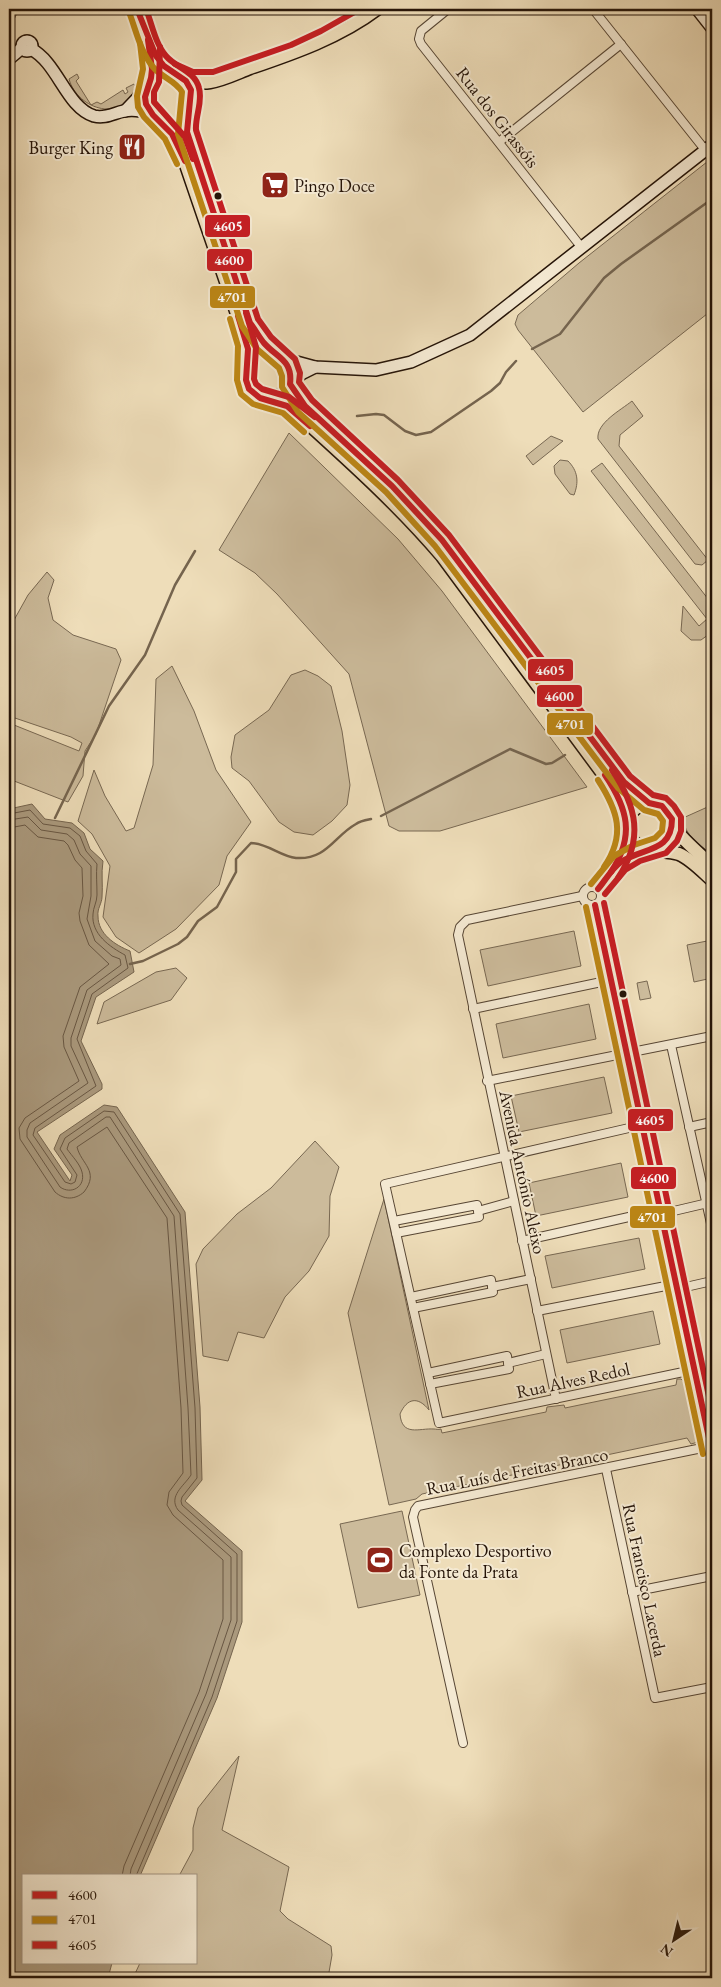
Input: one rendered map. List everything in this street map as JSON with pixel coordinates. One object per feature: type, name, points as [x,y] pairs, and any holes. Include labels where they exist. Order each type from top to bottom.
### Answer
[{"type":"main road","points":[[148,85],[161,74],[178,76],[197,82],[215,81],[294,53],[325,39],[377,9]]},
{"type":"main road","points":[[140,13],[151,47],[160,62],[178,76],[191,90],[190,107],[186,122],[187,132],[250,323],[264,343],[290,369],[290,383],[305,406],[392,486],[442,540],[624,782],[649,803]]},
{"type":"main road","points":[[151,47],[148,85],[145,97],[146,106],[178,142],[247,343],[248,364],[245,372],[248,387],[259,398],[281,403],[291,408],[382,490],[442,556],[607,778],[623,804],[628,836],[633,842],[640,847],[680,855],[689,860],[712,880]]},
{"type":"main road","points":[[154,115],[171,120],[184,115],[215,81]]},
{"type":"main road","points":[[248,364],[260,354],[279,356]]},
{"type":"main road","points":[[266,399],[281,396],[290,383]]},
{"type":"main road","points":[[626,825],[629,815],[634,808],[641,804],[649,803],[662,806],[668,812],[679,834],[712,866]]},
{"type":"main road","points":[[651,849],[660,846],[670,836],[672,822]]},
{"type":"street","name":"Rua dos Girassóis","points":[[448,9],[421,31],[419,39],[582,248]]},
{"type":"street","points":[[279,356],[315,367],[376,370],[411,362],[470,335],[709,148],[593,9]]},
{"type":"street","points":[[697,9],[712,28]]},
{"type":"street","points":[[499,142],[621,44]]},
{"type":"street","points":[[9,59],[27,48],[46,61],[68,93],[89,113],[100,117],[107,117],[125,111],[154,115]]},
{"type":"street","points":[[125,111],[148,85]]},
{"type":"street","points":[[290,383],[315,367]]},
{"type":"street","points":[[598,889],[619,863],[624,848],[626,825]]},
{"type":"street","points":[[619,863],[651,849]]},
{"type":"street","points":[[592,887],[598,889],[601,897],[599,902],[595,905],[586,904],[582,896],[586,889],[592,887]]},
{"type":"street","name":"Avenida António Aleixo","points":[[556,1398],[487,1081],[460,951],[458,931],[467,920],[582,896]]},
{"type":"street","points":[[595,905],[712,1448]]},
{"type":"street","points":[[473,1009],[611,980]]},
{"type":"street","points":[[487,1081],[712,1036]]},
{"type":"street","points":[[672,1045],[689,1127],[709,1202],[712,1228]]},
{"type":"street","points":[[689,1127],[712,1122]]},
{"type":"street","points":[[428,1373],[507,1356],[509,1369],[430,1384],[385,1184],[642,1125]]},
{"type":"street","points":[[478,1210],[514,1202]]},
{"type":"street","points":[[522,1241],[709,1202]]},
{"type":"street","points":[[394,1221],[477,1205],[478,1210],[479,1217],[396,1233]]},
{"type":"street","points":[[492,1287],[531,1279]]},
{"type":"street","points":[[411,1297],[491,1280],[493,1292],[413,1308]]},
{"type":"street","points":[[537,1311],[712,1281]]},
{"type":"street","points":[[508,1363],[546,1354]]},
{"type":"street","name":"Rua Alves Redol","points":[[430,1384],[439,1423],[712,1366]]},
{"type":"street","name":"Rua Luís de Freitas Branco","points":[[463,1743],[413,1517],[418,1506],[712,1448]]},
{"type":"street","name":"Rua Francisco Lacerda","points":[[606,1469],[655,1698],[712,1687]]},
{"type":"street","points":[[632,1592],[712,1576]]},
{"type":"shaded area","points":[[9,9],[19,9],[9,30]]},
{"type":"shaded area","points":[[77,74],[79,78],[76,81],[91,105],[74,90],[69,79]]},
{"type":"shaded area","points":[[134,84],[135,87],[130,98],[122,105],[112,109],[102,109],[91,105],[97,102],[101,104],[123,90],[125,94],[128,92],[126,88]]},
{"type":"shaded area","points":[[712,158],[712,310],[583,412],[518,330],[515,324],[518,315],[579,263]]},
{"type":"shaded area","points":[[632,401],[643,416],[620,435],[619,446],[708,560],[702,565],[695,564],[598,439],[598,433],[605,422]]},
{"type":"shaded area","points":[[289,433],[398,539],[442,591],[587,787],[440,831],[399,831],[389,826],[349,674],[277,594],[255,573],[219,550]]},
{"type":"shaded area","points":[[551,436],[563,441],[533,465],[526,456]]},
{"type":"shaded area","points":[[560,460],[568,461],[576,473],[577,486],[574,495],[570,494],[555,474],[554,466]]},
{"type":"shaded area","points":[[602,463],[712,604],[712,632],[701,640],[691,640],[681,631],[683,606],[699,626],[707,619],[591,471]]},
{"type":"shaded area","points":[[47,572],[54,580],[48,598],[53,620],[73,635],[116,649],[121,660],[96,734],[85,751],[83,776],[68,802],[9,779],[9,723],[79,751],[82,743],[71,737],[9,716],[9,629],[28,595]]},
{"type":"shaded area","points":[[172,666],[194,711],[216,770],[251,822],[227,856],[219,885],[176,929],[139,953],[116,937],[103,917],[110,866],[92,834],[78,821],[94,770],[105,796],[126,831],[134,828],[153,765],[156,679]]},
{"type":"shaded area","points":[[305,670],[318,676],[331,686],[342,731],[350,785],[347,805],[332,821],[313,835],[294,832],[279,822],[249,781],[232,768],[231,757],[235,735],[269,710],[291,675]]},
{"type":"shaded area","points":[[712,805],[712,855],[689,835],[683,818]]},
{"type":"shaded area","points":[[574,931],[581,966],[488,986],[480,950]]},
{"type":"shaded area","points":[[712,940],[712,978],[694,982],[687,945]]},
{"type":"shaded area","points":[[176,968],[187,978],[171,1000],[97,1024],[104,1002],[156,972]]},
{"type":"shaded area","points":[[647,981],[651,998],[640,1000],[637,983]]},
{"type":"shaded area","points":[[589,1004],[596,1039],[503,1058],[496,1024]]},
{"type":"shaded area","points":[[604,1077],[612,1113],[519,1132],[511,1096]]},
{"type":"shaded area","points":[[315,1141],[339,1167],[330,1196],[329,1236],[309,1271],[285,1297],[264,1338],[238,1332],[228,1361],[203,1356],[196,1264],[203,1249],[237,1214],[271,1188]]},
{"type":"shaded area","points":[[621,1163],[628,1197],[536,1216],[529,1183]]},
{"type":"shaded area","points":[[384,1199],[429,1410],[421,1402],[409,1402],[400,1414],[404,1426],[412,1430],[441,1429],[442,1433],[546,1412],[547,1407],[564,1405],[565,1408],[676,1385],[677,1379],[681,1379],[688,1385],[690,1412],[699,1438],[698,1442],[691,1444],[687,1438],[422,1494],[416,1499],[389,1505],[348,1313]]},
{"type":"shaded area","points":[[639,1238],[645,1269],[552,1288],[545,1256]]},
{"type":"shaded area","points":[[653,1311],[660,1344],[567,1363],[560,1330]]},
{"type":"shaded area","name":"Complexo Desportivo da Fonte da Prata","points":[[402,1511],[420,1595],[358,1608],[340,1524]]},
{"type":"shaded area","points":[[239,1756],[222,1830],[289,1867],[280,1911],[288,1919],[331,1946],[332,1955],[328,1978],[133,1978],[140,1964],[198,1964],[198,1874],[180,1874],[193,1850],[193,1828],[198,1808]]},
{"type":"water","points":[[32,804],[45,819],[72,823],[84,833],[90,849],[103,861],[102,899],[98,913],[99,922],[108,938],[130,951],[134,972],[96,997],[81,1041],[102,1084],[102,1089],[37,1132],[70,1181],[72,1175],[54,1149],[60,1135],[104,1105],[117,1107],[185,1212],[200,1407],[202,1480],[185,1501],[242,1551],[242,1622],[217,1698],[141,1874],[22,1874],[22,1964],[112,1964],[108,1978],[9,1978],[9,809]]},
{"type":"waterway","points":[[532,349],[560,334],[604,278],[712,199]]},
{"type":"waterway","points":[[357,416],[384,415],[405,431],[416,435],[431,432],[491,391],[500,383],[506,372],[516,361]]},
{"type":"waterway","points":[[55,818],[109,706],[145,655],[175,585],[195,551]]},
{"type":"waterway","points":[[381,816],[510,749],[546,764],[552,763],[565,755]]},
{"type":"waterway","points":[[130,964],[143,961],[178,944],[187,937],[198,921],[217,907],[236,872],[236,859],[251,843],[263,845],[290,857],[307,858],[323,851],[348,829],[358,823],[371,819]]},
{"type":"transit line","name":"4600","points":[[137,9],[156,56],[164,66],[186,81],[191,90],[187,132],[250,323],[264,343],[287,364],[290,384],[305,406],[392,486],[442,540],[624,782],[649,803],[662,806],[672,819],[671,830],[662,844],[621,862],[598,889]]},
{"type":"transit line","name":"4605","points":[[146,9],[162,51],[197,82],[200,98],[196,130],[258,319],[271,337],[295,359],[300,373],[299,382],[312,400],[398,480],[449,535],[630,776],[653,795],[666,798],[681,817],[681,831],[677,841],[666,853],[640,861],[625,870],[605,894]]},
{"type":"transit line","name":"4605","points":[[175,64],[193,72],[213,72],[291,45],[360,9]]},
{"type":"transit line","name":"4701","points":[[129,12],[149,61],[156,70],[182,92],[178,134],[242,326],[257,349],[279,368],[282,376],[282,387],[298,412],[386,492],[435,546],[618,788],[644,810],[658,814],[663,821],[662,831],[655,838],[634,845],[614,856],[591,884]]},
{"type":"transit line","name":"4600","points":[[148,40],[152,69],[145,97],[146,104],[153,115],[172,134],[185,161]]},
{"type":"transit line","name":"4701","points":[[140,43],[143,69],[137,96],[138,107],[144,117],[165,139],[177,164]]},
{"type":"transit line","name":"4605","points":[[160,47],[159,82],[154,92],[154,102],[185,137],[193,159]]},
{"type":"transit line","name":"4605","points":[[246,313],[256,347],[254,379],[256,384],[262,389],[289,397],[315,417]]},
{"type":"transit line","name":"4600","points":[[238,316],[248,349],[246,380],[249,389],[260,398],[287,406],[310,426]]},
{"type":"transit line","name":"4701","points":[[230,319],[238,346],[237,380],[241,394],[253,404],[283,413],[304,432]]},
{"type":"transit line","name":"4605","points":[[612,770],[627,797],[634,823],[632,850],[618,878]]},
{"type":"transit line","name":"4600","points":[[605,775],[619,799],[626,823],[623,846],[619,859],[611,872]]},
{"type":"transit line","name":"4701","points":[[598,780],[610,802],[617,823],[615,844],[604,867]]},
{"type":"transit line","name":"4605","points":[[604,903],[712,1411]]},
{"type":"transit line","name":"4600","points":[[595,905],[712,1452]]},
{"type":"transit line","name":"4701","points":[[586,907],[703,1454]]},
{"type":"place","name":"Burger King","points":[[132,147]]},
{"type":"place","name":"Pingo Doce","points":[[275,185]]},
{"type":"place","name":"Complexo Desportivo da Fonte da Prata","points":[[380,1560]]}]
